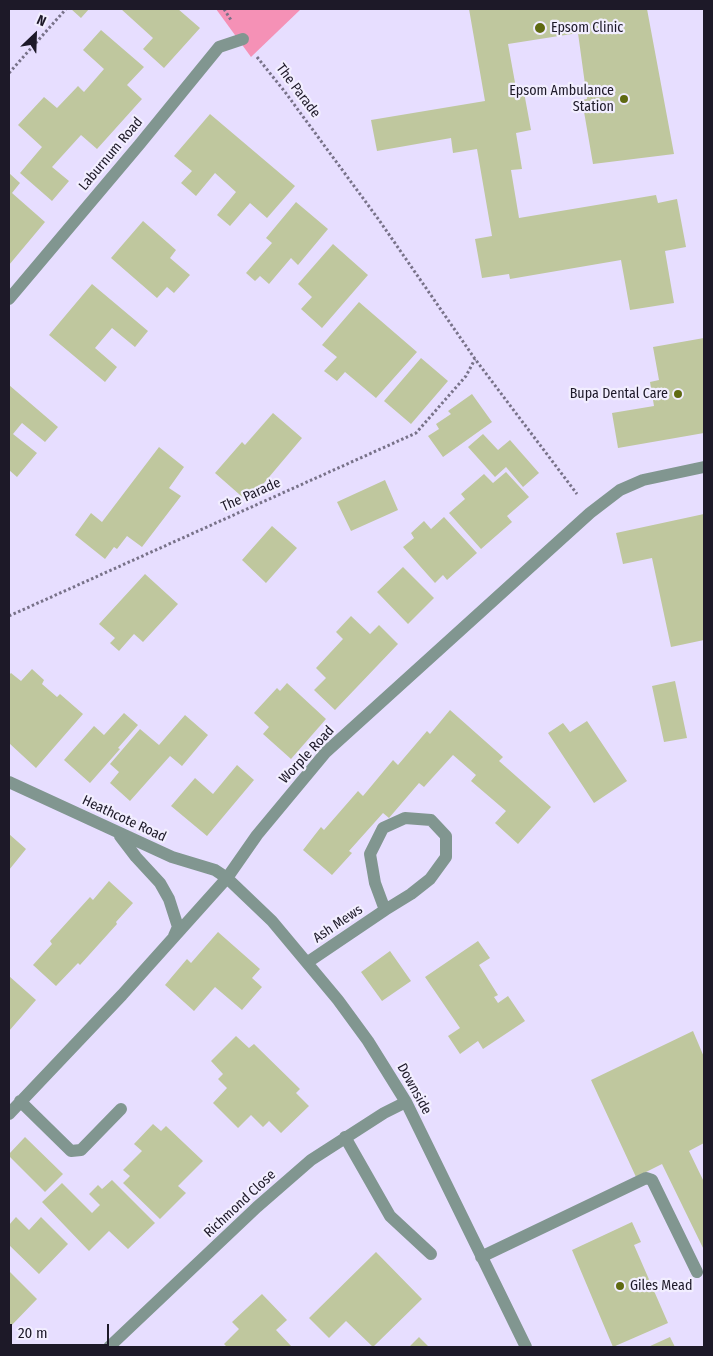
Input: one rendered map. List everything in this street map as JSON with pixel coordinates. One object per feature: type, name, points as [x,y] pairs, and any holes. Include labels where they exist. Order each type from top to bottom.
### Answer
[{"type":"street","name":"Laburnum Road","points":[[9,299],[139,145],[219,46],[242,39]]},
{"type":"street","name":"Worple Road","points":[[9,1114],[122,995],[227,878],[257,835],[326,752],[590,513],[620,490],[643,480],[704,467]]},
{"type":"street","name":"Heathcote Road","points":[[9,782],[172,858],[215,870],[227,878]]},
{"type":"street","name":"Ash Mews","points":[[308,962],[384,910],[412,894],[430,879],[446,857],[446,836],[431,820],[405,818],[383,828],[378,837],[370,854],[375,883],[384,910]]},
{"type":"street","points":[[118,834],[160,883],[169,899],[178,927],[174,938]]},
{"type":"street","name":"Downside","points":[[227,878],[272,921],[308,962],[368,1041],[406,1102],[526,1347]]},
{"type":"street","points":[[20,1101],[71,1151],[81,1150],[121,1109]]},
{"type":"street","name":"Richmond Close","points":[[109,1347],[257,1207],[311,1160],[406,1102]]},
{"type":"street","points":[[346,1137],[390,1216],[431,1254]]},
{"type":"street","points":[[481,1257],[646,1178],[652,1180],[697,1272]]},
{"type":"path","points":[[9,73],[66,9]]},
{"type":"path","name":"The Parade","points":[[224,9],[242,39],[285,92],[379,220],[476,358],[590,513]]},
{"type":"path","name":"The Parade","points":[[9,616],[416,433],[466,376],[476,358]]},
{"type":"shaded area","points":[[216,9],[301,9],[251,57]]},
{"type":"building","points":[[71,9],[89,9],[81,18]]},
{"type":"building","points":[[121,9],[178,9],[200,28],[164,68],[143,49],[153,38]]},
{"type":"building","points":[[469,9],[647,9],[674,154],[593,164],[582,100],[587,99],[578,33],[508,44],[516,88],[523,87],[531,130],[516,133],[522,169],[511,170],[519,218],[656,195],[658,203],[677,199],[686,247],[665,251],[674,303],[630,310],[621,260],[510,279],[509,274],[482,278],[475,239],[492,236],[477,149],[453,153],[451,138],[377,151],[371,120],[485,101]]},
{"type":"building","points":[[101,30],[144,67],[127,85],[142,99],[97,149],[81,135],[52,167],[69,181],[52,201],[20,173],[42,147],[18,125],[44,97],[57,108],[78,86],[84,92],[104,69],[83,50]]},
{"type":"building","points":[[210,114],[295,186],[267,218],[250,203],[230,226],[217,215],[236,192],[215,173],[196,196],[181,183],[192,171],[174,156]]},
{"type":"building","points":[[9,173],[20,183],[12,193],[45,222],[9,265]]},
{"type":"building","points":[[296,202],[328,229],[298,265],[291,258],[269,284],[260,276],[255,281],[246,273],[272,243],[266,238]]},
{"type":"building","points":[[143,221],[176,250],[170,258],[190,275],[174,293],[167,287],[157,298],[111,258]]},
{"type":"building","points":[[333,244],[368,275],[322,328],[301,309],[312,297],[298,284]]},
{"type":"building","points":[[92,284],[148,331],[135,347],[112,328],[95,348],[117,367],[105,382],[49,335]]},
{"type":"building","points":[[359,302],[417,352],[376,398],[345,372],[337,381],[324,371],[337,357],[322,345]]},
{"type":"building","name":"Bupa Dental Care","points":[[704,338],[704,433],[618,448],[612,413],[654,406],[650,382],[659,380],[653,347]]},
{"type":"building","points":[[421,358],[448,381],[411,424],[384,401]]},
{"type":"building","points":[[9,385],[58,427],[45,442],[22,423],[13,434],[37,453],[17,477],[9,470]]},
{"type":"building","points":[[472,394],[492,422],[443,457],[428,436],[439,429],[436,424],[451,414],[448,411]]},
{"type":"building","points":[[273,413],[302,438],[248,502],[215,473],[242,442],[245,445]]},
{"type":"building","points":[[483,434],[498,450],[510,440],[539,473],[523,487],[506,467],[495,477],[468,447]]},
{"type":"building","points":[[159,447],[184,467],[169,488],[181,496],[142,547],[127,536],[117,549],[114,547],[105,559],[75,535],[91,513],[102,522]]},
{"type":"building","points":[[506,472],[529,497],[507,516],[512,522],[481,549],[449,513],[465,499],[461,494],[484,474],[493,483]]},
{"type":"building","points":[[385,480],[398,510],[351,531],[337,502]]},
{"type":"building","points":[[704,514],[704,640],[671,647],[652,558],[623,564],[616,533]]},
{"type":"building","points":[[444,517],[477,553],[447,580],[443,575],[435,583],[403,547],[414,538],[411,533],[424,521],[431,529]]},
{"type":"building","points":[[272,526],[297,548],[266,583],[242,560]]},
{"type":"building","points":[[403,567],[434,598],[408,624],[377,592]]},
{"type":"building","points":[[145,574],[178,604],[143,642],[134,634],[119,651],[110,643],[115,638],[99,624]]},
{"type":"building","points":[[351,616],[370,634],[379,625],[398,644],[335,710],[314,690],[326,678],[316,668],[343,639],[336,632]]},
{"type":"building","points":[[32,669],[44,680],[42,684],[57,697],[60,694],[83,714],[36,768],[9,743],[9,675],[11,673],[21,681]]},
{"type":"building","points":[[675,681],[687,738],[664,742],[652,686]]},
{"type":"building","points":[[287,683],[326,719],[291,759],[263,734],[269,727],[254,713],[277,688],[280,691]]},
{"type":"building","points":[[450,710],[503,757],[499,761],[551,807],[518,844],[495,823],[506,811],[471,781],[476,775],[453,755],[424,787],[419,783],[389,818],[383,813],[349,851],[352,853],[332,875],[303,850],[321,827],[324,830],[358,791],[363,796],[393,760],[398,765],[427,731],[430,734]]},
{"type":"building","points":[[124,713],[138,725],[90,783],[64,760],[94,726],[104,735]]},
{"type":"building","points":[[185,715],[208,735],[182,766],[170,756],[130,801],[110,783],[119,772],[110,764],[140,729],[159,745]]},
{"type":"building","points":[[587,721],[627,781],[594,803],[548,733],[563,723],[570,732]]},
{"type":"building","points":[[237,765],[254,780],[207,836],[171,806],[195,778],[213,794]]},
{"type":"building","points":[[9,834],[26,849],[9,870]]},
{"type":"building","points":[[109,881],[133,903],[80,965],[78,963],[56,986],[33,965],[52,944],[50,941],[90,897],[93,900]]},
{"type":"building","points":[[218,932],[260,969],[252,978],[262,987],[242,1010],[215,987],[194,1011],[165,985],[187,959],[191,963]]},
{"type":"building","points":[[478,941],[490,958],[479,965],[498,995],[494,997],[498,1003],[508,996],[525,1021],[483,1049],[478,1041],[460,1054],[448,1036],[460,1028],[425,977]]},
{"type":"building","points":[[390,951],[411,981],[382,1001],[361,972]]},
{"type":"building","points":[[9,976],[36,1000],[9,1031]]},
{"type":"building","points":[[693,1031],[704,1057],[704,1143],[689,1151],[704,1182],[704,1250],[662,1164],[636,1177],[591,1080]]},
{"type":"building","points":[[236,1036],[249,1048],[254,1044],[300,1089],[296,1093],[309,1106],[281,1133],[269,1121],[263,1127],[251,1115],[238,1128],[213,1103],[227,1088],[218,1079],[223,1074],[211,1061]]},
{"type":"building","points":[[153,1124],[161,1131],[166,1126],[203,1161],[178,1186],[186,1193],[160,1219],[123,1183],[130,1176],[123,1170],[142,1151],[134,1144]]},
{"type":"building","points":[[25,1137],[63,1174],[45,1192],[9,1156]]},
{"type":"building","points":[[112,1180],[155,1223],[128,1249],[109,1231],[89,1251],[42,1202],[62,1183],[92,1213],[100,1205],[89,1194],[98,1185],[102,1189]]},
{"type":"building","points":[[16,1217],[29,1230],[41,1217],[68,1244],[39,1274],[9,1245],[9,1225]]},
{"type":"building","name":"Giles Mead","points":[[632,1222],[641,1242],[634,1245],[668,1323],[613,1347],[572,1250]]},
{"type":"building","points":[[376,1252],[422,1299],[373,1347],[346,1321],[329,1338],[309,1318]]},
{"type":"building","points":[[9,1271],[37,1299],[9,1328]]},
{"type":"building","points":[[262,1294],[287,1320],[276,1330],[292,1347],[227,1347],[224,1344],[239,1329],[232,1322]]},
{"type":"building","points":[[419,1337],[429,1347],[409,1347]]},
{"type":"building","points":[[670,1337],[675,1347],[648,1347]]},
{"type":"place","name":"Epsom Clinic","points":[[540,28]]},
{"type":"place","name":"Epsom Ambulance Station","points":[[624,99]]},
{"type":"place","name":"Bupa Dental Care","points":[[678,394]]},
{"type":"place","name":"Giles Mead","points":[[620,1286]]}]
